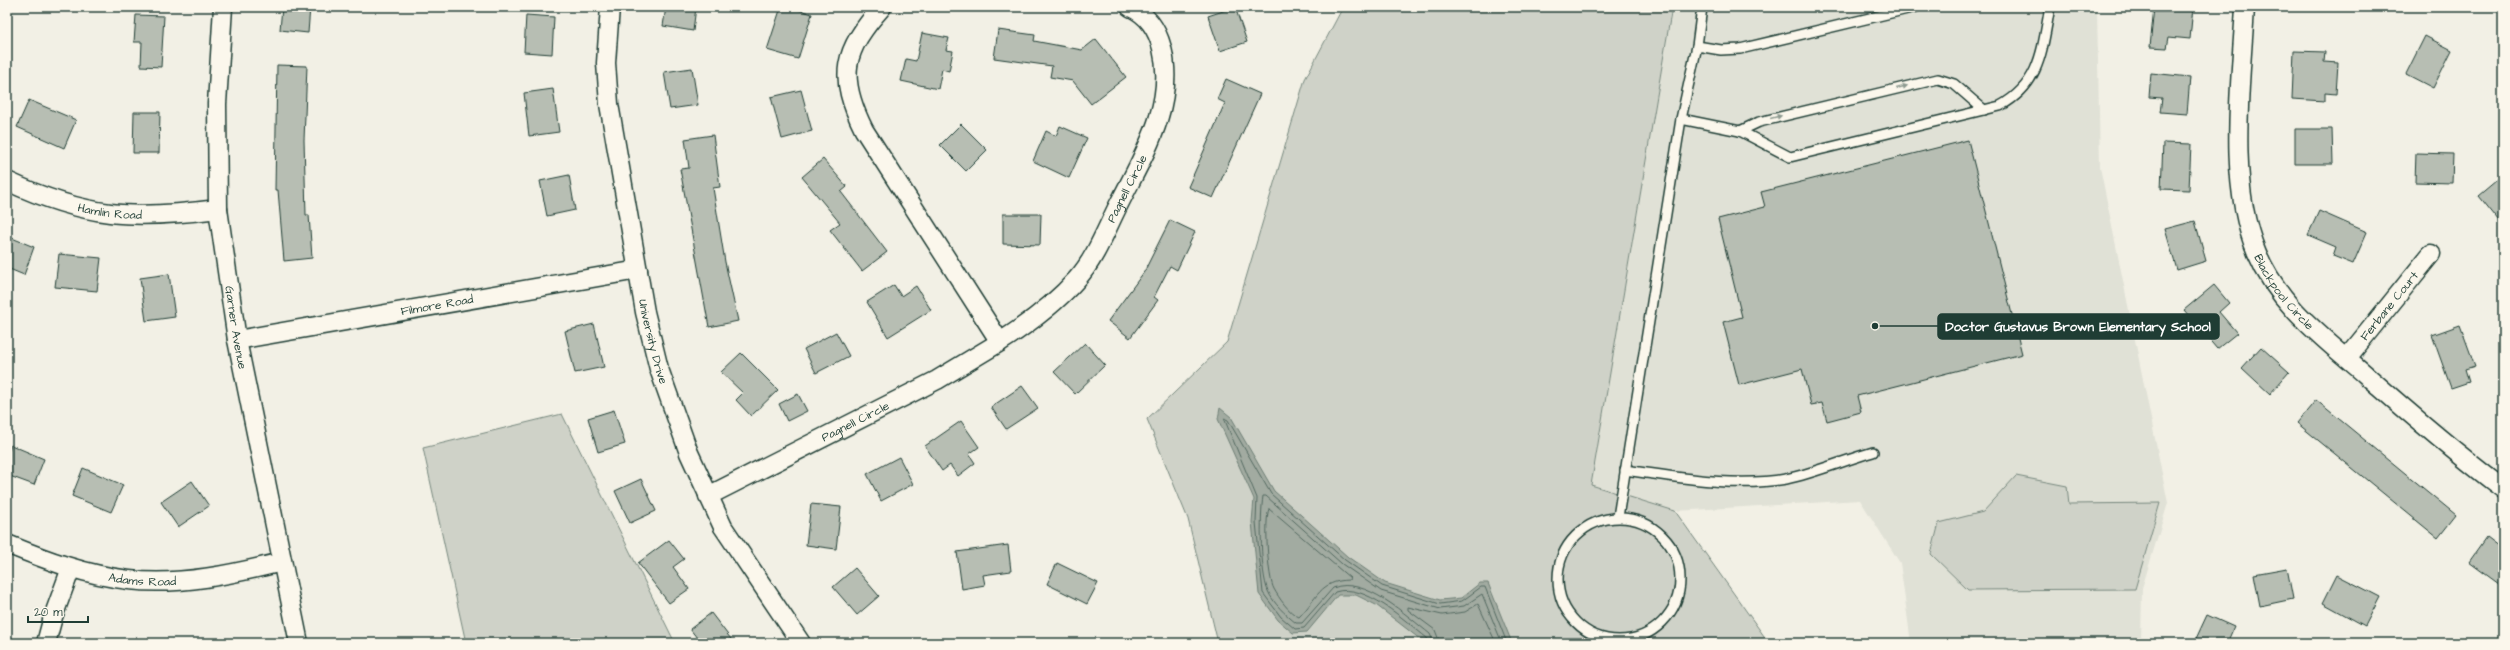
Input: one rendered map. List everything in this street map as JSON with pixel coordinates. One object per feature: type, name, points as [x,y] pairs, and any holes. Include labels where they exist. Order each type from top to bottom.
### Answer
[{"type":"street","name":"Garner Avenue","points":[[223,7],[217,104],[218,209],[237,340],[299,643]]},
{"type":"street","name":"University Drive","points":[[610,7],[606,63],[609,104],[645,312],[659,369],[671,409],[708,496],[748,566],[801,643]]},
{"type":"street","points":[[882,7],[851,48],[847,76],[851,106],[864,130],[1000,342]]},
{"type":"street","name":"Pagnell Circle","points":[[708,496],[937,380],[1026,325],[1058,299],[1078,278],[1107,228],[1156,127],[1163,104],[1166,85],[1166,68],[1163,52],[1153,26],[1145,16],[1130,7]]},
{"type":"street","name":"Blackpool Circle","points":[[2244,7],[2239,116],[2240,172],[2246,217],[2257,253],[2283,298],[2301,319],[2403,407],[2503,489]]},
{"type":"street","name":"Hamlin Road","points":[[7,181],[62,204],[125,216],[166,216],[218,209]]},
{"type":"street","name":"Ferbane Court","points":[[2347,358],[2431,254]]},
{"type":"street","name":"Filmore Road","points":[[237,340],[638,270]]},
{"type":"street","name":"Adams Road","points":[[7,544],[71,568],[130,580],[156,581],[212,577],[282,562]]},
{"type":"street","points":[[46,643],[53,617],[71,568]]},
{"type":"lane","points":[[1618,518],[1681,119],[1697,46],[1702,7]]},
{"type":"lane","points":[[1697,46],[1721,50],[1740,49],[1916,7]]},
{"type":"lane","points":[[1681,119],[1740,131],[1790,157],[2000,106],[2013,99],[2025,88],[2039,61],[2050,7]]},
{"type":"lane","points":[[1740,131],[1759,122],[1938,79],[1954,84],[1984,110]]},
{"type":"lane","points":[[1625,470],[1703,480],[1764,480],[1786,478],[1873,452]]},
{"type":"lane","points":[[1618,518],[1633,519],[1658,531],[1675,553],[1681,580],[1674,606],[1657,628],[1632,639],[1618,641],[1604,639],[1580,627],[1563,605],[1557,578],[1564,552],[1581,530],[1593,523],[1618,518]]},
{"type":"shaded area","points":[[1343,7],[1672,7],[1591,485],[1675,511],[1769,643],[1218,643],[1188,519],[1147,419],[1227,342],[1305,79]]},
{"type":"shaded area","points":[[1672,7],[2097,7],[2100,167],[2168,503],[2142,588],[2141,643],[1911,643],[1900,563],[1860,500],[1675,511],[1591,486]]},
{"type":"shaded area","points":[[562,414],[675,643],[466,643],[423,448]]},
{"type":"shaded area","points":[[2016,476],[2067,486],[2069,504],[2160,503],[2135,589],[1968,590],[1931,554],[1939,523],[1983,512]]},
{"type":"water","points":[[1220,408],[1231,417],[1274,491],[1348,557],[1385,583],[1440,600],[1461,598],[1480,583],[1488,583],[1512,643],[1425,643],[1376,605],[1356,595],[1338,595],[1307,632],[1293,633],[1278,620],[1259,594],[1252,522],[1254,499],[1218,419]]},
{"type":"building","points":[[282,7],[310,7],[308,33],[280,30]]},
{"type":"building","points":[[666,7],[696,7],[693,31],[663,26]]},
{"type":"building","points":[[781,7],[791,7],[812,14],[798,59],[767,50]]},
{"type":"building","points":[[1235,7],[1247,42],[1220,51],[1208,16]]},
{"type":"building","points":[[2154,7],[2193,7],[2190,39],[2169,37],[2167,48],[2150,47]]},
{"type":"building","points":[[136,15],[164,16],[161,67],[141,66],[142,42],[134,42]]},
{"type":"building","points":[[526,15],[554,17],[552,54],[524,52]]},
{"type":"building","points":[[998,30],[1035,35],[1034,41],[1082,50],[1096,39],[1126,77],[1091,104],[1073,81],[1050,77],[1052,66],[994,58]]},
{"type":"building","points":[[922,33],[949,38],[946,50],[953,51],[949,71],[942,69],[938,89],[901,81],[906,59],[916,61]]},
{"type":"building","points":[[2425,36],[2452,50],[2433,88],[2406,74]]},
{"type":"building","points":[[2294,51],[2325,52],[2324,62],[2338,63],[2336,94],[2325,93],[2325,101],[2292,99]]},
{"type":"building","points":[[277,65],[307,66],[304,140],[306,215],[309,215],[312,258],[284,261],[278,190],[275,190]]},
{"type":"building","points":[[692,68],[698,105],[670,109],[664,72]]},
{"type":"building","points":[[2151,73],[2190,77],[2187,114],[2160,112],[2162,98],[2149,97]]},
{"type":"building","points":[[1226,79],[1260,94],[1213,198],[1188,187],[1225,103],[1217,99]]},
{"type":"building","points":[[553,89],[559,132],[529,136],[524,93]]},
{"type":"building","points":[[801,90],[812,131],[782,139],[771,97]]},
{"type":"building","points":[[29,100],[76,120],[64,148],[17,127]]},
{"type":"building","points":[[134,112],[160,112],[159,153],[133,153]]},
{"type":"building","points":[[961,124],[987,150],[966,171],[940,145]]},
{"type":"building","points":[[1060,126],[1087,138],[1069,178],[1033,161],[1046,131],[1056,136]]},
{"type":"building","points":[[2295,129],[2332,129],[2333,164],[2295,164]]},
{"type":"building","points":[[713,135],[720,187],[713,188],[725,262],[738,321],[709,327],[680,169],[689,168],[685,139]]},
{"type":"building","points":[[1968,140],[2022,354],[1857,396],[1861,412],[1827,421],[1822,403],[1811,405],[1802,369],[1739,385],[1723,322],[1742,317],[1718,219],[1765,207],[1761,192]]},
{"type":"building","points":[[2163,143],[2191,144],[2189,190],[2161,189]]},
{"type":"building","points":[[2416,153],[2453,154],[2452,183],[2415,182]]},
{"type":"building","points":[[823,159],[847,187],[841,192],[887,252],[862,271],[830,230],[840,223],[802,177]]},
{"type":"building","points":[[569,175],[575,210],[547,216],[540,181]]},
{"type":"building","points":[[2503,175],[2503,227],[2478,196]]},
{"type":"building","points":[[2319,211],[2367,232],[2353,264],[2333,256],[2336,247],[2308,235]]},
{"type":"building","points":[[1003,214],[1041,214],[1040,245],[1003,244]]},
{"type":"building","points":[[1170,220],[1195,232],[1177,270],[1170,266],[1154,297],[1158,300],[1130,338],[1108,321],[1144,272]]},
{"type":"building","points":[[2195,221],[2206,261],[2177,270],[2165,229]]},
{"type":"building","points":[[7,236],[34,247],[24,275],[7,268]]},
{"type":"building","points":[[59,254],[101,258],[97,291],[55,287]]},
{"type":"building","points":[[169,274],[175,317],[146,321],[140,278]]},
{"type":"building","points":[[894,285],[901,296],[916,286],[931,310],[888,337],[867,302]]},
{"type":"building","points":[[2214,285],[2229,303],[2219,312],[2237,333],[2217,349],[2184,310]]},
{"type":"building","points":[[594,324],[604,367],[575,373],[565,331]]},
{"type":"building","points":[[2460,325],[2475,366],[2465,369],[2469,382],[2451,388],[2432,335]]},
{"type":"building","points":[[836,332],[849,356],[816,373],[804,349]]},
{"type":"building","points":[[1085,343],[1105,365],[1075,394],[1054,372]]},
{"type":"building","points":[[2261,347],[2289,372],[2270,394],[2242,368]]},
{"type":"building","points":[[741,353],[778,390],[751,416],[736,400],[743,393],[721,372]]},
{"type":"building","points":[[1022,386],[1038,408],[1006,429],[991,407]]},
{"type":"building","points":[[798,394],[807,411],[787,421],[779,404]]},
{"type":"building","points":[[2316,400],[2456,515],[2438,538],[2297,423]]},
{"type":"building","points":[[614,410],[625,444],[598,452],[588,418]]},
{"type":"building","points":[[961,421],[979,447],[969,454],[975,463],[958,476],[950,465],[942,471],[925,446]]},
{"type":"building","points":[[11,445],[44,459],[34,485],[7,475],[7,455]]},
{"type":"building","points":[[899,457],[913,484],[881,501],[867,474]]},
{"type":"building","points":[[83,468],[123,485],[111,512],[72,496]]},
{"type":"building","points":[[641,479],[656,511],[630,523],[615,491]]},
{"type":"building","points":[[192,481],[209,506],[178,527],[161,502]]},
{"type":"building","points":[[811,504],[841,507],[836,549],[806,545]]},
{"type":"building","points":[[2486,538],[2503,551],[2503,587],[2469,562]]},
{"type":"building","points":[[669,540],[684,559],[673,567],[689,589],[669,603],[638,563]]},
{"type":"building","points":[[1008,545],[1011,571],[983,575],[985,585],[962,589],[957,552]]},
{"type":"building","points":[[1057,563],[1098,583],[1087,604],[1047,584]]},
{"type":"building","points":[[855,568],[879,596],[857,615],[833,587]]},
{"type":"building","points":[[2287,568],[2293,599],[2260,606],[2254,574]]},
{"type":"building","points":[[2337,575],[2380,597],[2365,626],[2323,603]]},
{"type":"building","points":[[711,613],[734,643],[701,643],[690,629]]},
{"type":"building","points":[[2207,615],[2234,627],[2227,643],[2194,643]]},
{"type":"place","name":"Doctor Gustavus Brown Elementary School","points":[[1875,326]]}]
